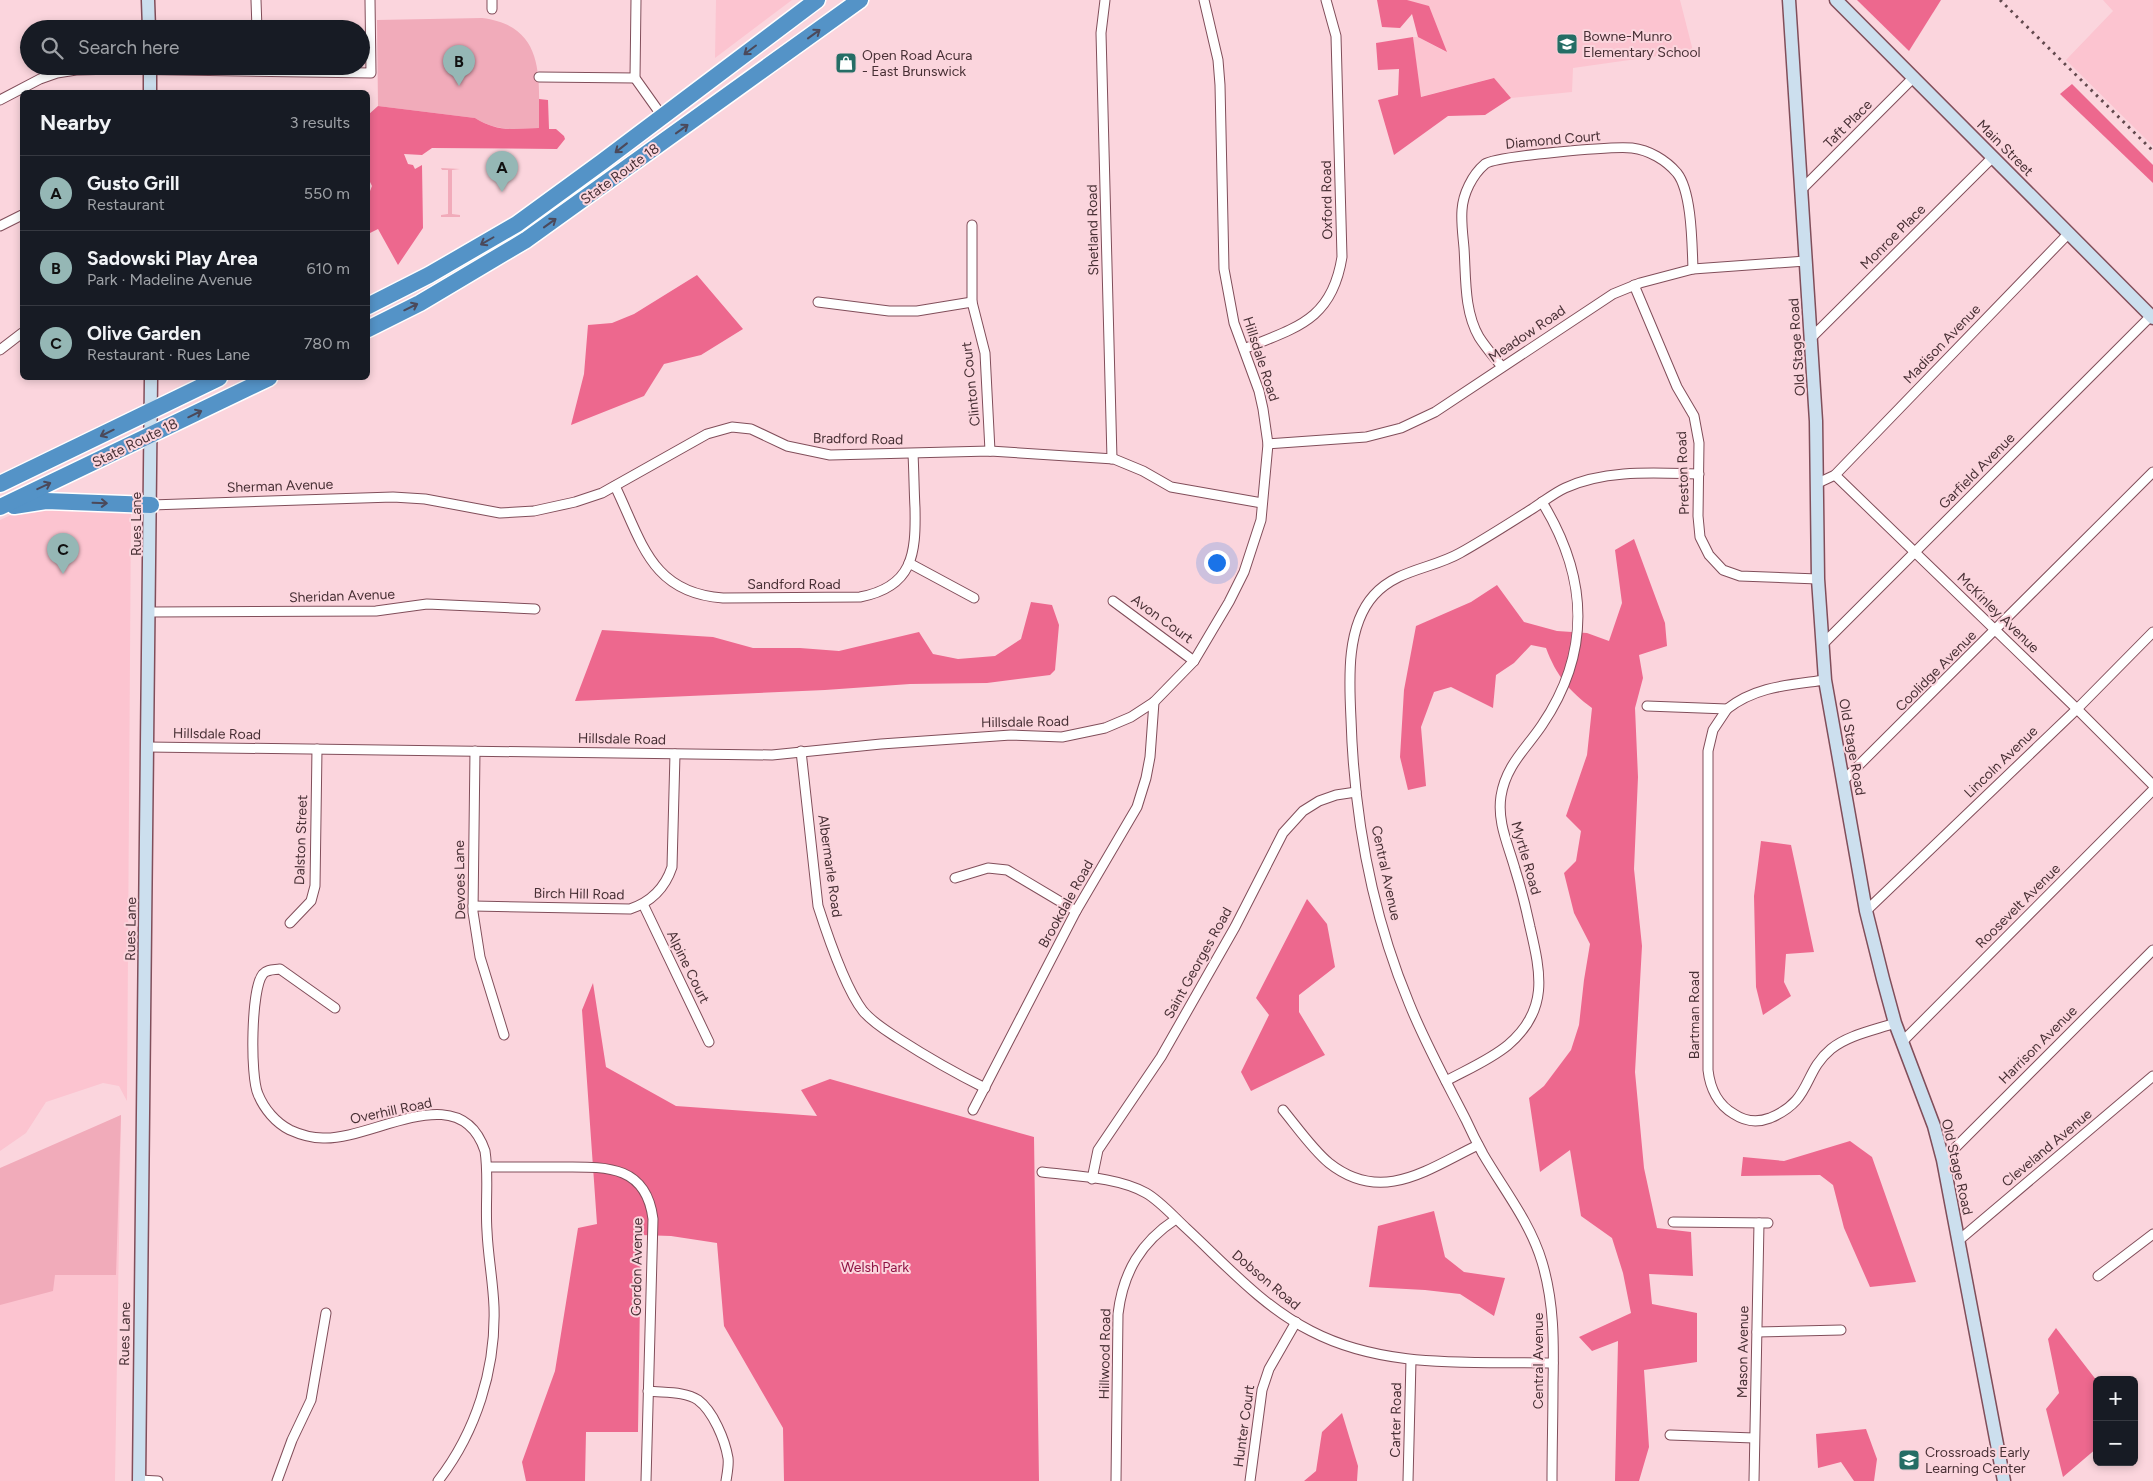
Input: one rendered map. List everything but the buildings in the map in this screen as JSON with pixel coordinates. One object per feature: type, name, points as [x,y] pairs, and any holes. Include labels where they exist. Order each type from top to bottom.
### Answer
[{"type":"highway","name":"State Route 18","points":[[370,305],[429,275],[517,224],[817,0]]},
{"type":"highway","name":"State Route 18","points":[[370,328],[420,303],[526,240],[860,0]]},
{"type":"highway","name":"State Route 18","points":[[0,484],[215,380]]},
{"type":"highway","name":"State Route 18","points":[[0,508],[265,380]]},
{"type":"highway","points":[[0,508],[46,501],[151,505]]},
{"type":"street","points":[[148,0],[149,20]]},
{"type":"street","points":[[256,0],[257,20]]},
{"type":"street","points":[[370,0],[370,73]]},
{"type":"street","points":[[636,0],[635,78],[662,116]]},
{"type":"street","name":"Shetland Road","points":[[1105,0],[1102,33],[1112,460]]},
{"type":"street","name":"Hillsdale Road","points":[[148,747],[772,755],[801,751],[1011,735],[1062,737],[1105,728],[1131,717],[1154,702],[1194,660],[1229,602],[1244,572],[1254,544],[1262,503],[1268,444],[1259,391],[1234,323],[1224,269],[1220,85],[1218,60],[1204,0]]},
{"type":"street","name":"Oxford Road","points":[[1244,349],[1301,325],[1317,313],[1330,297],[1339,277],[1342,257],[1336,36],[1326,0]]},
{"type":"street","name":"Old Stage Road","points":[[1789,0],[1812,337],[1818,483],[1818,580],[1825,680],[1866,910],[1895,1023],[1934,1126],[1943,1160],[2004,1481]]},
{"type":"street","name":"Main Street","points":[[1836,0],[2152,317]]},
{"type":"street","points":[[0,100],[40,79],[52,75]]},
{"type":"street","points":[[150,75],[150,90]]},
{"type":"street","points":[[539,77],[635,78]]},
{"type":"street","name":"Taft Place","points":[[1801,190],[1914,78]]},
{"type":"street","name":"Diamond Court","points":[[1502,368],[1479,337],[1468,307],[1462,210],[1466,192],[1474,177],[1486,163],[1503,158],[1534,154],[1631,148],[1658,157],[1679,175],[1687,197],[1693,269]]},
{"type":"street","name":"Monroe Place","points":[[1812,337],[1993,157]]},
{"type":"street","points":[[0,226],[20,218]]},
{"type":"street","name":"Clinton Court","points":[[972,225],[972,302],[984,353],[990,451]]},
{"type":"street","name":"Madison Avenue","points":[[1835,475],[2068,233]]},
{"type":"street","name":"Meadow Road","points":[[1268,444],[1366,437],[1402,428],[1435,412],[1613,294],[1634,285],[1693,269],[1806,261]]},
{"type":"street","name":"Preston Road","points":[[1634,285],[1678,387],[1694,416],[1699,442],[1698,516],[1700,537],[1709,555],[1724,570],[1740,576],[1818,580]]},
{"type":"street","points":[[818,302],[899,311],[917,311],[972,302]]},
{"type":"street","name":"Garfield Avenue","points":[[1822,645],[2152,317]]},
{"type":"street","points":[[0,350],[20,335]]},
{"type":"street","name":"Rues Lane","points":[[139,1481],[150,612],[151,380]]},
{"type":"street","name":"Bradford Road","points":[[411,498],[500,513],[534,511],[575,502],[602,493],[707,434],[732,427],[751,429],[787,446],[816,454],[913,454],[990,451],[1041,453],[1112,460],[1143,471],[1171,486],[1262,503]]},
{"type":"street","name":"Sandford Road","points":[[615,486],[654,566],[672,583],[695,594],[723,598],[860,598],[872,595],[889,586],[899,578],[910,563],[915,544],[913,454]]},
{"type":"street","name":"Coolidge Avenue","points":[[1843,781],[1996,631],[2153,472]]},
{"type":"street","name":"Central Avenue","points":[[1552,1481],[1553,1311],[1548,1285],[1541,1259],[1519,1210],[1478,1145],[1408,1001],[1383,928],[1369,870],[1352,759],[1350,713],[1354,633],[1365,608],[1382,587],[1397,576],[1448,560],[1565,488],[1602,478],[1639,473],[1699,474]]},
{"type":"street","points":[[1818,483],[1835,475]]},
{"type":"street","name":"McKinley Avenue","points":[[1835,475],[2077,709],[2153,786]]},
{"type":"street","name":"Sherman Avenue","points":[[151,505],[362,496],[411,498]]},
{"type":"street","name":"Myrtle Road","points":[[1446,1081],[1493,1055],[1513,1041],[1530,1018],[1539,991],[1539,962],[1521,887],[1502,826],[1500,807],[1503,787],[1509,769],[1552,710],[1570,670],[1577,642],[1578,600],[1573,573],[1563,541],[1542,502]]},
{"type":"street","points":[[910,563],[974,598]]},
{"type":"street","name":"Avon Court","points":[[1113,600],[1194,660]]},
{"type":"street","name":"Sheridan Avenue","points":[[150,612],[376,611],[427,604],[535,609]]},
{"type":"street","name":"Lincoln Avenue","points":[[1866,910],[2077,709],[2153,632]]},
{"type":"street","points":[[1647,706],[1727,709],[1740,699],[1753,693],[1825,680]]},
{"type":"street","name":"Brookdale Road","points":[[973,1110],[1076,911],[1137,807],[1148,764],[1154,702]]},
{"type":"street","name":"Bartman Road","points":[[1727,709],[1713,730],[1708,751],[1708,1070],[1712,1088],[1717,1098],[1724,1107],[1743,1119],[1755,1122],[1774,1116],[1795,1104],[1822,1058],[1837,1045],[1895,1023]]},
{"type":"street","name":"Dalston Street","points":[[290,923],[311,901],[315,886],[317,749]]},
{"type":"street","name":"Devoes Lane","points":[[475,751],[473,906],[476,937],[480,957],[504,1035]]},
{"type":"street","name":"Albermarle Road","points":[[801,751],[818,906],[824,926],[854,997],[864,1012],[876,1024],[941,1066],[985,1088]]},
{"type":"street","name":"Birch Hill Road","points":[[473,906],[630,909],[643,904],[660,889],[672,867],[675,754]]},
{"type":"street","name":"Roosevelt Avenue","points":[[1902,1042],[2153,790]]},
{"type":"street","name":"Saint Georges Road","points":[[1092,1179],[1098,1150],[1161,1058],[1235,927],[1283,833],[1296,818],[1318,801],[1336,795],[1356,792]]},
{"type":"street","points":[[955,878],[988,868],[1007,870],[1076,911]]},
{"type":"street","name":"Alpine Court","points":[[643,904],[709,1042]]},
{"type":"street","name":"Harrison Avenue","points":[[1943,1160],[2153,950]]},
{"type":"street","name":"Overhill Road","points":[[336,1008],[280,969],[264,973],[259,981],[256,994],[254,1081],[258,1096],[275,1120],[301,1135],[322,1138],[427,1115],[447,1114],[466,1122],[477,1133],[486,1151],[487,1232],[494,1309],[493,1338],[489,1366],[483,1394],[473,1420],[461,1446],[438,1481]]},
{"type":"street","name":"Cleveland Avenue","points":[[1958,1241],[2153,1076]]},
{"type":"street","points":[[1283,1110],[1328,1162],[1356,1178],[1376,1183],[1391,1183],[1407,1179],[1478,1145]]},
{"type":"street","name":"Gordon Avenue","points":[[486,1167],[604,1167],[626,1174],[642,1188],[651,1208],[653,1219],[646,1481]]},
{"type":"street","name":"Dobson Road","points":[[1042,1172],[1120,1184],[1146,1193],[1265,1301],[1296,1322],[1336,1342],[1362,1351],[1411,1360],[1553,1363]]},
{"type":"street","name":"Hillwood Road","points":[[1116,1481],[1118,1314],[1120,1296],[1128,1272],[1140,1251],[1157,1233],[1176,1219]]},
{"type":"street","name":"Mason Avenue","points":[[1673,1222],[1763,1223],[1754,1481]]},
{"type":"street","points":[[2098,1276],[2153,1234]]},
{"type":"street","points":[[277,1481],[292,1440],[311,1400],[326,1314]]},
{"type":"street","name":"Hunter Court","points":[[1250,1481],[1258,1409],[1268,1369],[1296,1322]]},
{"type":"street","points":[[1758,1332],[1841,1330]]},
{"type":"street","name":"Carter Road","points":[[1408,1481],[1411,1360]]},
{"type":"street","points":[[648,1391],[687,1395],[698,1400],[710,1414],[723,1440],[728,1459],[726,1481]]},
{"type":"street","points":[[1670,1435],[1754,1438]]},
{"type":"street","points":[[139,1481],[158,1481]]},
{"type":"shaded area","points":[[716,0],[792,0],[715,58]]},
{"type":"shaded area","name":"Bowne-Munro Elementary School","points":[[1407,0],[1680,0],[1693,51],[1573,68],[1572,92],[1511,98],[1493,78],[1420,97],[1413,37],[1418,37],[1446,52]]},
{"type":"shaded area","points":[[2103,0],[2153,0],[2153,146],[2066,60],[2113,11]]},
{"type":"shaded area","points":[[482,18],[503,23],[518,32],[528,43],[538,73],[539,128],[506,129],[491,126],[475,118],[378,106],[377,20]]},
{"type":"shaded area","points":[[441,168],[460,169],[452,170],[452,214],[460,215],[460,217],[441,217],[441,215],[448,214],[448,170],[442,170]]},
{"type":"shaded area","points":[[38,507],[77,511],[131,511],[127,1101],[119,1086],[103,1083],[46,1102],[26,1133],[0,1151],[0,520],[15,513]]},
{"type":"shaded area","points":[[121,1115],[115,1481],[0,1481],[0,1172]]},
{"type":"shaded area","points":[[121,1115],[116,1275],[55,1275],[53,1291],[0,1305],[0,1168]]},
{"type":"green space","points":[[1377,0],[1407,0],[1429,6],[1447,52],[1418,37],[1412,14],[1400,28],[1382,27]]},
{"type":"green space","points":[[1857,0],[1941,0],[1909,51]]},
{"type":"green space","points":[[1413,37],[1421,97],[1494,78],[1511,98],[1485,115],[1448,116],[1394,155],[1378,100],[1398,95],[1399,69],[1378,70],[1376,43]]},
{"type":"green space","points":[[2072,84],[2153,165],[2153,183],[2060,94]]},
{"type":"green space","points":[[539,99],[548,100],[549,129],[556,129],[565,139],[557,149],[432,148],[422,155],[404,154],[408,164],[413,165],[415,169],[422,165],[423,228],[398,265],[378,229],[370,233],[370,191],[372,186],[370,182],[370,113],[378,106],[475,118],[498,128],[539,128]]},
{"type":"green space","points":[[697,275],[743,329],[701,355],[664,364],[644,396],[571,425],[584,374],[588,325],[612,323],[634,314]]},
{"type":"green space","points":[[1634,539],[1665,623],[1667,646],[1639,655],[1643,678],[1635,708],[1638,777],[1634,869],[1642,946],[1635,1072],[1644,1168],[1657,1228],[1691,1232],[1693,1276],[1649,1274],[1652,1304],[1697,1313],[1697,1362],[1644,1370],[1649,1447],[1639,1481],[1615,1481],[1618,1341],[1592,1351],[1579,1337],[1631,1313],[1623,1273],[1612,1238],[1581,1216],[1570,1150],[1540,1172],[1529,1098],[1544,1086],[1571,1050],[1579,1025],[1590,944],[1574,913],[1564,873],[1576,861],[1581,831],[1566,816],[1587,755],[1592,708],[1564,682],[1546,648],[1531,645],[1514,663],[1496,675],[1493,708],[1451,687],[1434,692],[1421,727],[1426,786],[1408,790],[1400,757],[1404,690],[1416,626],[1471,602],[1497,585],[1524,622],[1557,631],[1587,633],[1609,641],[1622,603],[1615,550]]},
{"type":"green space","points":[[1031,602],[1052,605],[1059,625],[1055,670],[1050,675],[987,683],[910,684],[825,690],[575,701],[602,630],[713,637],[753,648],[800,648],[839,651],[919,632],[933,654],[958,659],[995,656],[1021,639]]},
{"type":"green space","points":[[1761,841],[1791,845],[1814,952],[1786,954],[1784,982],[1791,996],[1763,1015],[1756,987],[1754,896]]},
{"type":"green space","points":[[1307,899],[1327,924],[1335,967],[1299,995],[1299,1012],[1325,1055],[1251,1091],[1241,1072],[1269,1015],[1256,998]]},
{"type":"green space","name":"Welsh Park","points":[[593,983],[606,1067],[676,1106],[817,1116],[801,1090],[830,1079],[1034,1137],[1039,1481],[784,1481],[783,1428],[724,1326],[717,1243],[671,1236],[641,1235],[638,1432],[586,1432],[585,1481],[526,1481],[522,1462],[555,1371],[578,1228],[597,1224],[582,1010]]},
{"type":"green space","points":[[1850,1141],[1872,1157],[1916,1282],[1870,1287],[1844,1228],[1833,1185],[1820,1175],[1741,1176],[1743,1157],[1784,1161]]},
{"type":"green space","points":[[1434,1211],[1445,1257],[1464,1272],[1505,1278],[1494,1316],[1460,1294],[1369,1287],[1378,1226]]},
{"type":"green space","points":[[2056,1328],[2093,1376],[2093,1451],[2063,1477],[2046,1409],[2059,1393],[2048,1339]]},
{"type":"green space","points":[[1342,1413],[1358,1466],[1357,1481],[1304,1481],[1316,1471],[1322,1432]]},
{"type":"green space","points":[[1866,1429],[1877,1459],[1874,1481],[1854,1481],[1841,1462],[1818,1468],[1816,1434]]},
{"type":"railway","points":[[2000,0],[2153,151]]},
{"type":"place","name":"Bowne-Munro Elementary School","points":[[1567,44]]},
{"type":"place","name":"Open Road Acura - East Brunswick","points":[[846,63]]},
{"type":"place","name":"Sadowski Play Area","points":[[459,86]]},
{"type":"place","name":"Gusto Grill","points":[[502,192]]},
{"type":"place","name":"Olive Garden","points":[[63,574]]},
{"type":"place","name":"Crossroads Early Learning Center","points":[[1909,1460]]}]
